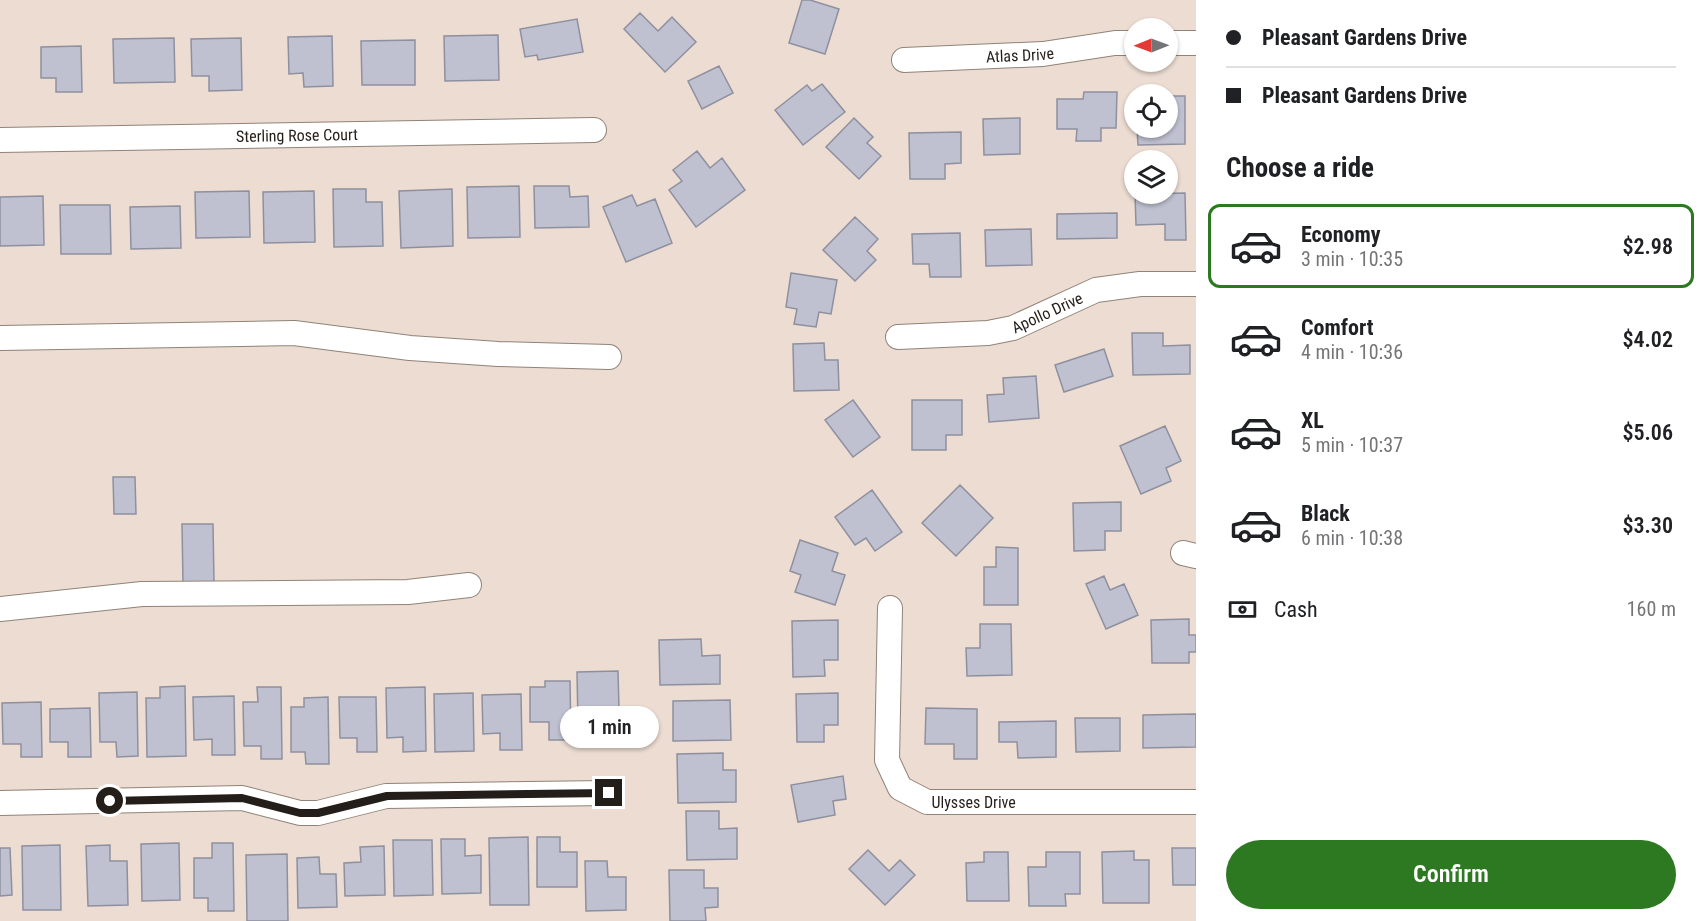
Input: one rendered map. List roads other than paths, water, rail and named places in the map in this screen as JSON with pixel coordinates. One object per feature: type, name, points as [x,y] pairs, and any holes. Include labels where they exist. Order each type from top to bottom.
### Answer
[{"type":"street","name":"Atlas Drive","points":[[904,60],[1043,54],[1124,43]]},
{"type":"street","points":[[1178,43],[1196,43]]},
{"type":"street","name":"Sterling Rose Court","points":[[0,140],[594,130]]},
{"type":"street","name":"Apollo Drive","points":[[898,337],[988,333],[1012,328],[1096,290],[1140,284],[1196,284]]},
{"type":"street","points":[[0,338],[294,333],[410,348],[476,353],[609,357]]},
{"type":"street","points":[[0,609],[142,594],[408,592],[469,585]]},
{"type":"street","name":"Ulysses Drive","points":[[890,608],[887,759],[900,788],[927,802],[1196,802]]},
{"type":"street","points":[[0,803],[242,798],[300,813],[318,813],[387,796],[609,793]]}]
